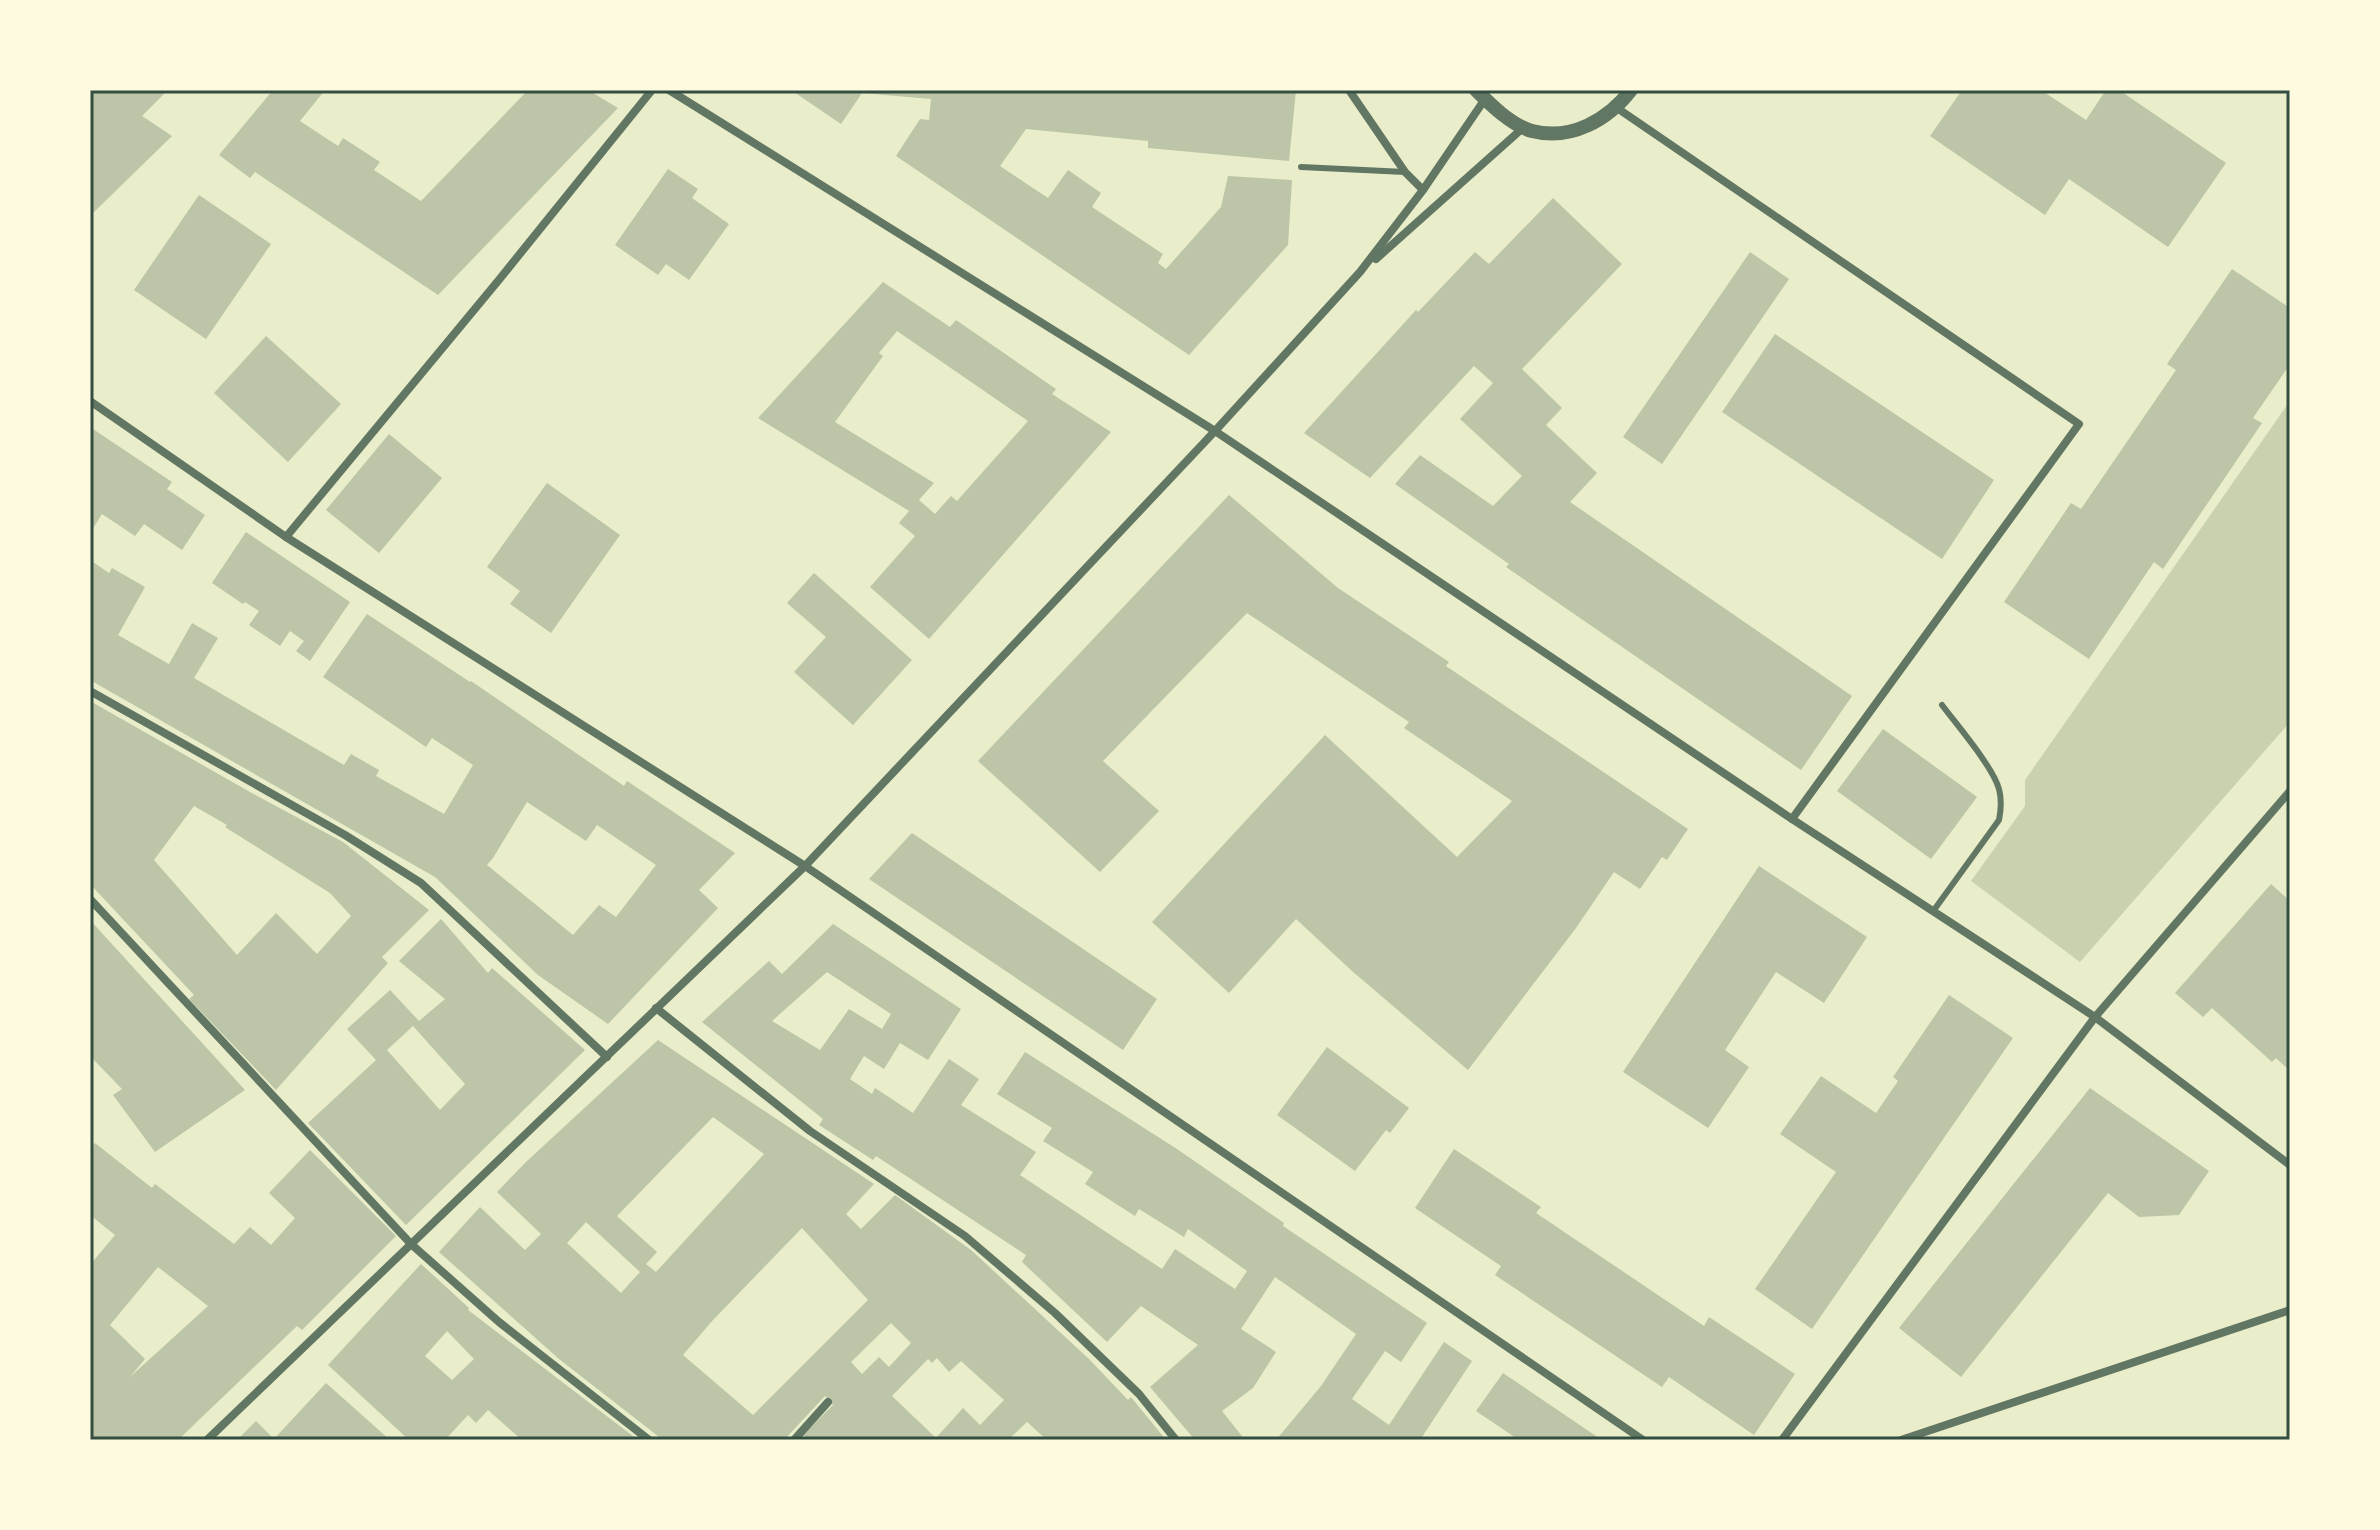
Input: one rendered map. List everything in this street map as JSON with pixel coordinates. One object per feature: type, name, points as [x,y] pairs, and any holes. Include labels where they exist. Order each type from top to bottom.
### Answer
[{"type":"street","points":[[286,537],[652,90]]},
{"type":"street","points":[[669,90],[1215,431],[1792,819],[2095,1017],[2290,1165]]},
{"type":"street","points":[[1349,90],[1405,172],[1423,190]]},
{"type":"street","points":[[207,1440],[805,866],[1215,431],[1360,272],[1423,190],[1480,94],[1509,119],[1524,127],[1562,133],[1591,125],[1617,108],[1631,90]]},
{"type":"street","points":[[1617,108],[2079,424],[1792,819]]},
{"type":"street","points":[[1360,272],[1524,127]]},
{"type":"street","points":[[90,401],[286,537],[805,866],[1643,1440]]},
{"type":"street","points":[[90,691],[345,835],[421,883],[607,1057]]},
{"type":"street","points":[[1782,1440],[2095,1017],[2290,791]]},
{"type":"street","points":[[90,899],[411,1244],[499,1322],[649,1440]]},
{"type":"street","points":[[656,1008],[810,1131],[965,1236],[1055,1313],[1139,1394],[1176,1440]]},
{"type":"street","points":[[1901,1440],[2290,1310]]},
{"type":"street","points":[[794,1440],[828,1402]]},
{"type":"lane","points":[[1301,167],[1405,172]]},
{"type":"lane","points":[[1934,910],[1999,820],[2002,805],[1993,776],[1942,705]]},
{"type":"green space","points":[[2290,401],[2290,722],[2080,962],[1971,881],[2025,806],[2025,780]]},
{"type":"building","points":[[90,90],[168,90],[142,116],[172,136],[92,214],[90,212]]},
{"type":"building","points":[[273,90],[325,90],[300,121],[338,146],[343,138],[380,162],[374,170],[421,201],[528,90],[588,90],[618,108],[438,295],[255,172],[250,178],[219,155]]},
{"type":"building","points":[[791,90],[1296,90],[1289,161],[1148,148],[1148,141],[1026,129],[1000,166],[1048,198],[1068,170],[1101,193],[1092,207],[1163,254],[1158,263],[1166,269],[1221,207],[1228,176],[1292,180],[1288,245],[1189,355],[896,156],[920,119],[929,120],[931,99],[862,93],[841,124]]},
{"type":"building","points":[[1962,90],[2041,90],[2086,120],[2106,90],[2119,90],[2226,163],[2168,247],[2069,179],[2045,215],[1930,136]]},
{"type":"building","points":[[668,169],[698,189],[692,198],[729,224],[689,280],[666,264],[658,275],[615,245]]},
{"type":"building","points":[[199,195],[271,244],[206,339],[134,290]]},
{"type":"building","points":[[1553,198],[1622,264],[1522,369],[1562,408],[1546,425],[1597,473],[1570,502],[1852,696],[1801,770],[1506,567],[1509,564],[1395,484],[1420,455],[1493,506],[1522,476],[1460,419],[1493,383],[1474,366],[1370,478],[1304,433],[1416,310],[1418,312],[1475,252],[1489,264]]},
{"type":"building","points":[[1750,252],[1789,279],[1662,464],[1623,437]]},
{"type":"building","points":[[2232,269],[2290,308],[2290,364],[2253,418],[2262,423],[2163,569],[2154,562],[2089,659],[2004,602],[2071,503],[2081,509],[2176,370],[2167,364]]},
{"type":"building","points":[[883,282],[950,327],[956,320],[1056,389],[1052,394],[1111,432],[929,639],[870,587],[915,536],[899,523],[909,511],[758,418]],"holes":[[[897,331],[1028,421],[957,501],[951,496],[935,514],[919,500],[934,483],[835,422],[883,356],[879,353]]]},
{"type":"building","points":[[1775,334],[1994,480],[1942,559],[1722,412]]},
{"type":"building","points":[[266,336],[341,404],[288,462],[214,393]]},
{"type":"building","points":[[90,427],[172,482],[167,489],[205,515],[182,550],[144,524],[135,536],[102,514],[90,533]]},
{"type":"building","points":[[389,434],[442,478],[379,553],[326,510]]},
{"type":"building","points":[[547,483],[620,535],[551,633],[510,604],[520,591],[487,567]]},
{"type":"building","points":[[1229,495],[1338,588],[1449,662],[1446,666],[1688,829],[1667,860],[1662,857],[1640,889],[1614,872],[1576,928],[1468,1070],[1296,919],[1229,993],[1152,922],[1325,735],[1457,857],[1512,801],[1404,728],[1409,722],[1247,613],[1103,761],[1159,811],[1100,872],[978,761]]},
{"type":"building","points":[[246,532],[350,602],[310,661],[296,651],[304,641],[290,631],[280,646],[249,625],[259,611],[212,583]]},
{"type":"building","points":[[90,560],[109,573],[112,568],[145,587],[118,635],[169,664],[192,623],[218,638],[194,678],[344,765],[351,754],[379,770],[376,776],[444,814],[473,765],[432,738],[426,747],[323,677],[367,614],[624,786],[627,781],[735,853],[699,890],[718,908],[608,1024],[538,975],[435,877],[90,680]],"holes":[[[527,802],[586,841],[597,825],[656,865],[616,917],[599,905],[573,935],[487,865]]]},
{"type":"building","points":[[814,573],[912,660],[853,725],[794,672],[826,637],[787,603]]},
{"type":"building","points":[[90,701],[343,842],[429,910],[382,957],[388,963],[276,1090],[189,999],[194,995],[90,884]],"holes":[[[194,806],[227,825],[225,827],[330,893],[351,916],[317,954],[276,913],[237,955],[154,860]]]},
{"type":"building","points":[[1883,729],[1977,797],[1931,859],[1837,791]]},
{"type":"building","points":[[912,833],[1157,999],[1123,1050],[869,879]]},
{"type":"building","points":[[1759,866],[1867,937],[1824,1003],[1776,972],[1725,1050],[1749,1067],[1708,1128],[1623,1072]]},
{"type":"building","points":[[2271,884],[2290,901],[2290,1071],[2276,1058],[2272,1062],[2212,1008],[2203,1017],[2175,993]]},
{"type":"building","points":[[441,919],[488,973],[492,968],[585,1050],[406,1225],[308,1123],[376,1060],[347,1029],[390,990],[419,1021],[445,999],[399,961]],"holes":[[[413,1026],[465,1084],[440,1110],[387,1050]]]},
{"type":"building","points":[[90,920],[245,1090],[155,1152],[113,1095],[122,1089],[90,1056]]},
{"type":"building","points":[[833,924],[961,1009],[928,1060],[900,1043],[884,1069],[864,1056],[850,1079],[872,1094],[875,1088],[913,1113],[949,1059],[979,1079],[961,1105],[1036,1152],[1020,1175],[1162,1269],[1175,1249],[1235,1289],[1247,1271],[1188,1229],[1184,1237],[1139,1209],[1135,1216],[1085,1184],[1093,1172],[1043,1141],[1052,1128],[997,1094],[1025,1052],[1177,1149],[1284,1223],[1283,1226],[1427,1323],[1401,1362],[1385,1351],[1352,1399],[1389,1425],[1444,1342],[1472,1361],[1420,1440],[1276,1440],[1321,1386],[1356,1334],[1275,1277],[1241,1329],[1276,1352],[1253,1388],[1222,1411],[1245,1440],[1195,1440],[1150,1387],[1198,1345],[1141,1306],[1107,1342],[1022,1262],[1026,1255],[876,1156],[873,1160],[819,1125],[823,1119],[702,1022],[769,961],[782,974]],"holes":[[[827,972],[891,1014],[882,1029],[849,1009],[820,1050],[772,1021]]]},
{"type":"building","points":[[1949,995],[2013,1038],[1812,1329],[1755,1289],[1836,1172],[1780,1134],[1821,1076],[1876,1113],[1898,1081],[1893,1077]]},
{"type":"building","points":[[658,1040],[874,1184],[846,1214],[861,1229],[895,1195],[971,1250],[1089,1359],[1128,1400],[1131,1397],[1166,1440],[1047,1440],[1027,1422],[1008,1440],[808,1440],[803,1435],[833,1405],[825,1396],[784,1440],[663,1440],[559,1359],[439,1252],[480,1207],[525,1250],[541,1234],[497,1192]],"holes":[[[713,1117],[764,1154],[656,1272],[646,1264],[657,1252],[617,1216]],[[586,1222],[640,1272],[621,1293],[567,1243]],[[802,1228],[868,1300],[753,1415],[683,1355]],[[891,1323],[911,1343],[889,1367],[879,1357],[862,1374],[851,1362]],[[937,1358],[949,1372],[961,1361],[1004,1400],[980,1425],[963,1408],[936,1438],[892,1396],[928,1359],[932,1363]]]},
{"type":"building","points":[[1327,1047],[1409,1108],[1390,1133],[1386,1130],[1355,1171],[1277,1115]]},
{"type":"building","points":[[2090,1088],[2209,1171],[2179,1215],[2139,1217],[2108,1193],[1961,1377],[1899,1328]]},
{"type":"building","points":[[95,1143],[152,1188],[155,1184],[234,1244],[250,1227],[271,1245],[295,1218],[269,1193],[310,1150],[396,1236],[302,1330],[297,1326],[178,1440],[90,1440],[90,1265],[115,1235],[90,1215],[90,1150]],"holes":[[[158,1267],[208,1306],[130,1377],[145,1359],[110,1325]]]},
{"type":"building","points":[[1454,1149],[1541,1207],[1536,1213],[1704,1326],[1709,1317],[1795,1374],[1754,1435],[1669,1377],[1662,1387],[1495,1275],[1501,1266],[1415,1208]]},
{"type":"building","points":[[421,1264],[468,1310],[638,1440],[522,1440],[488,1410],[476,1423],[468,1415],[445,1440],[409,1440],[328,1365]],"holes":[[[447,1331],[474,1359],[452,1380],[425,1356]]]},
{"type":"building","points":[[1503,1373],[1602,1440],[1519,1440],[1476,1411]]},
{"type":"building","points":[[326,1383],[390,1440],[237,1440],[256,1421],[274,1439]]}]
